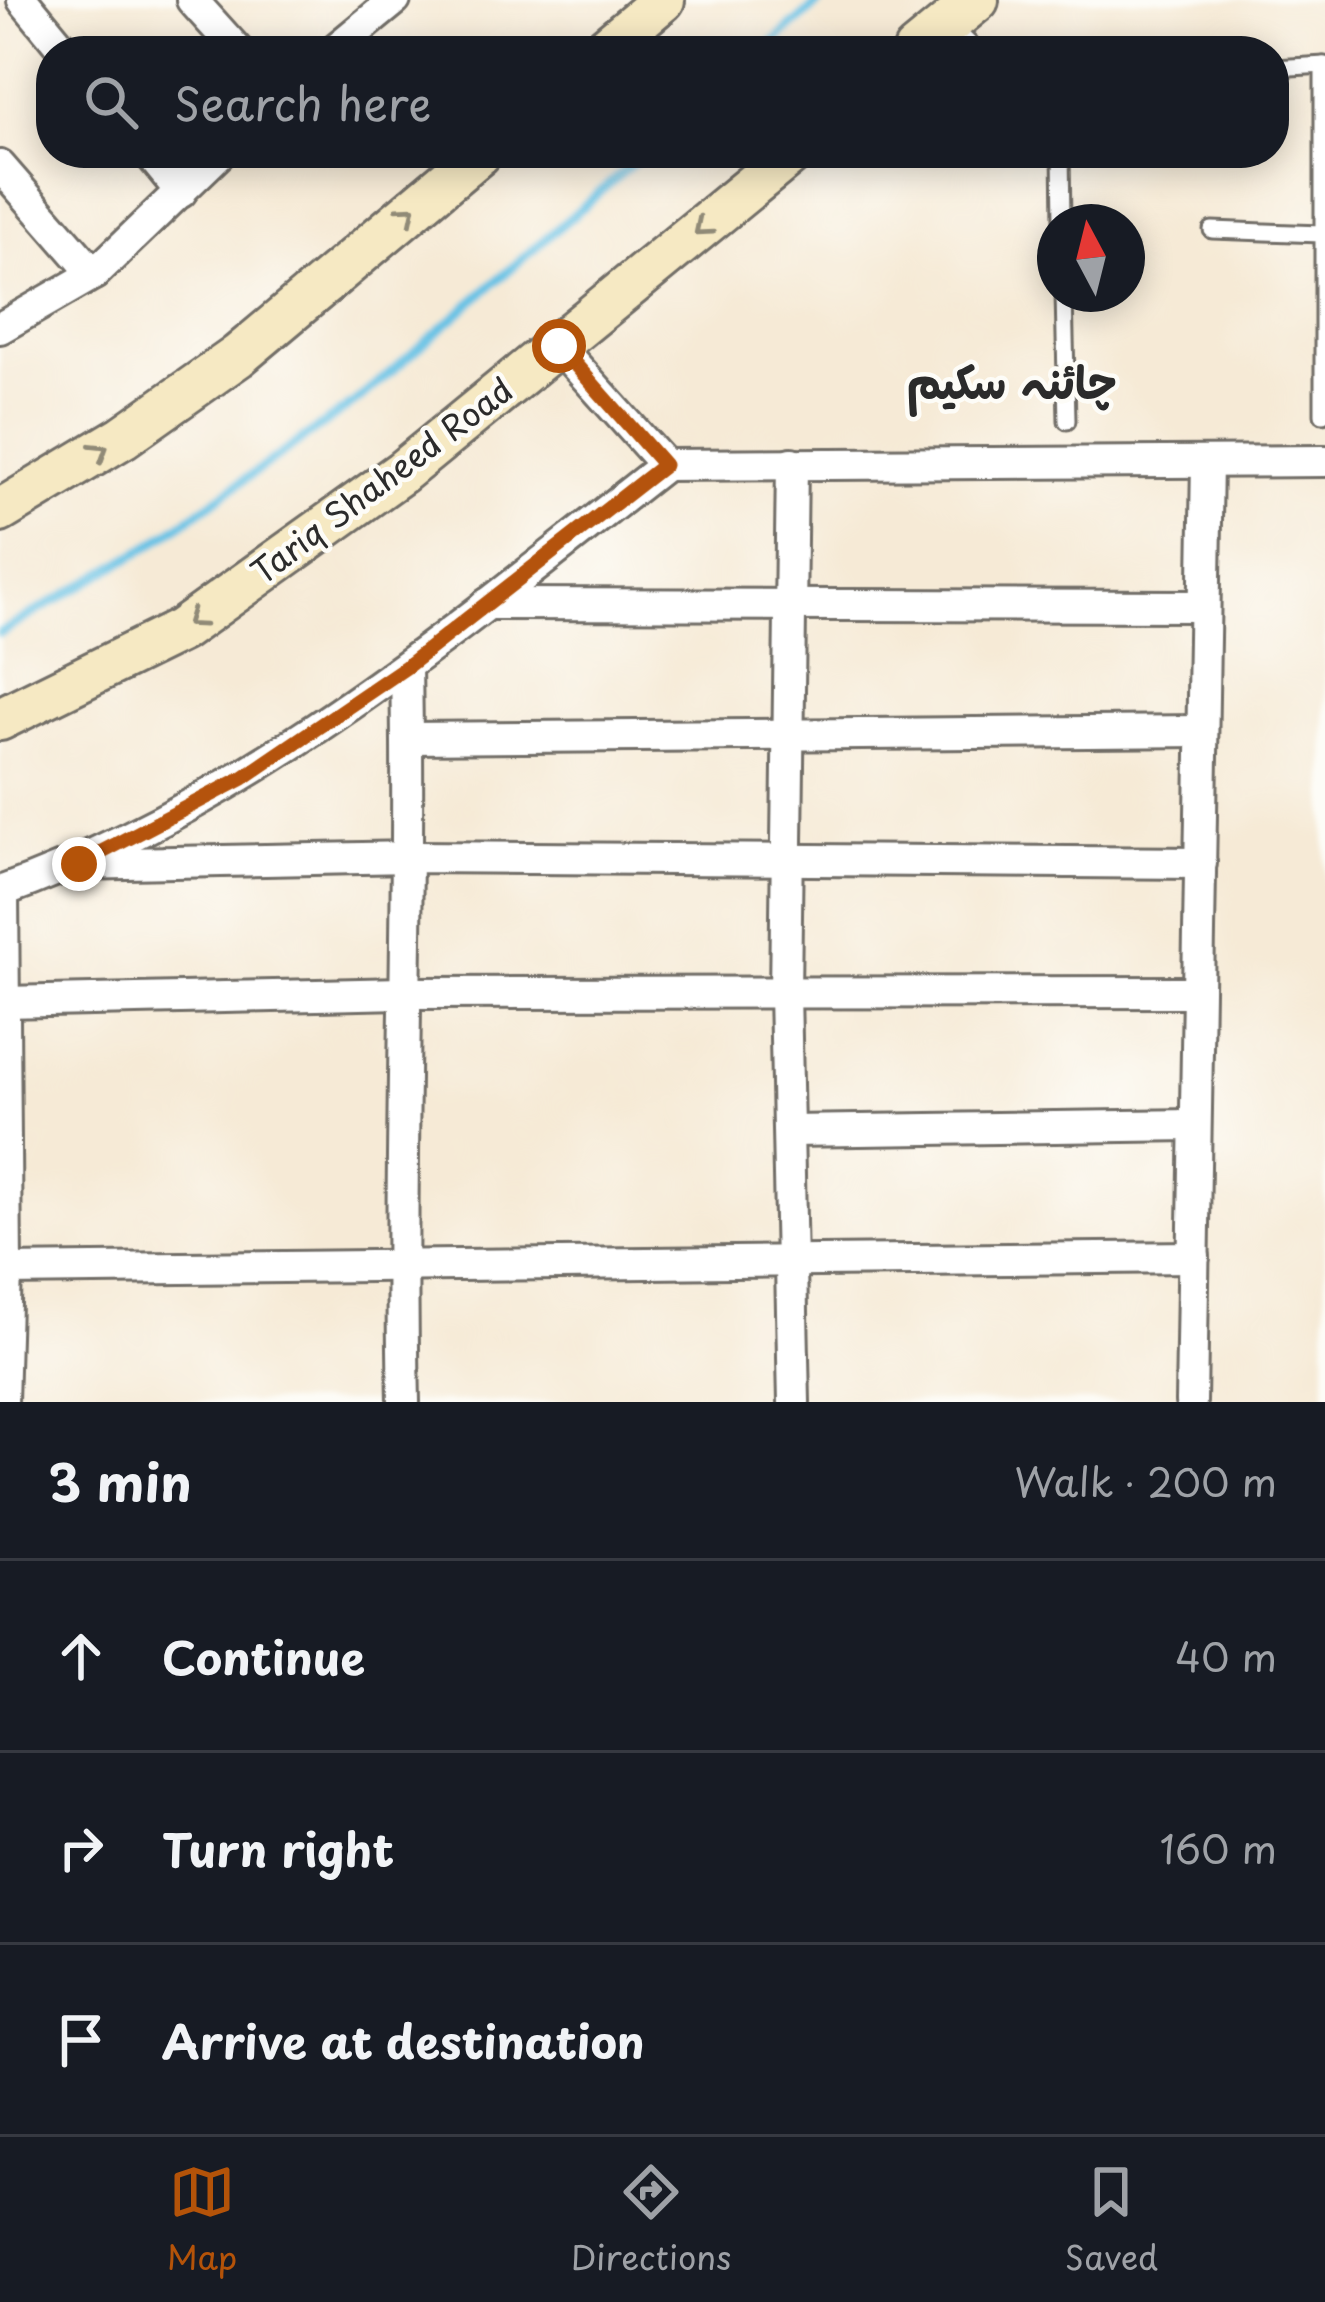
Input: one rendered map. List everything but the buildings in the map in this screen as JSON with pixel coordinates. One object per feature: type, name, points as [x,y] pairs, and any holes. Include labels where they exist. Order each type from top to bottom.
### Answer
[{"type":"main road","points":[[620,36],[663,0]]},
{"type":"main road","points":[[0,511],[123,437],[238,356],[462,168]]},
{"type":"main road","name":"Tariq Shaheed Road","points":[[0,719],[181,630],[402,472],[774,168]]},
{"type":"street","points":[[23,0],[53,36]]},
{"type":"street","points":[[192,0],[224,36]]},
{"type":"street","points":[[348,36],[381,4]]},
{"type":"street","points":[[0,166],[94,274]]},
{"type":"street","points":[[162,168],[182,192]]},
{"type":"street","points":[[0,328],[94,274],[205,168]]},
{"type":"street","points":[[559,346],[664,465]]},
{"type":"street","points":[[2,1402],[6,1270],[2,892],[79,864],[243,778],[406,667],[664,465],[1325,461]]},
{"type":"street","points":[[1191,1402],[1207,462]]},
{"type":"street","points":[[792,463],[785,993],[795,1263],[794,1402]]},
{"type":"street","points":[[487,604],[1202,606]]},
{"type":"street","points":[[404,1402],[400,1262],[410,857],[406,667]]},
{"type":"street","points":[[408,738],[1202,731]]},
{"type":"street","points":[[79,864],[410,857],[1202,863]]},
{"type":"street","points":[[4,1002],[404,993],[1197,992]]},
{"type":"street","points":[[790,1131],[1193,1125]]},
{"type":"street","points":[[6,1270],[400,1262],[1194,1257]]},
{"type":"lane","points":[[1289,67],[1324,65],[1323,414]]},
{"type":"lane","points":[[1061,168],[1062,204]]},
{"type":"lane","points":[[1212,230],[1322,234]]},
{"type":"lane","points":[[1064,312],[1067,421]]},
{"type":"waterway","points":[[780,36],[822,0]]},
{"type":"waterway","points":[[0,633],[151,545],[357,401],[628,168]]},
{"type":"district","name":"چائنہ سکیم","points":[[1012,383]]},
{"type":"route","points":[[79,864],[243,778],[406,667],[664,465],[559,346]]}]
